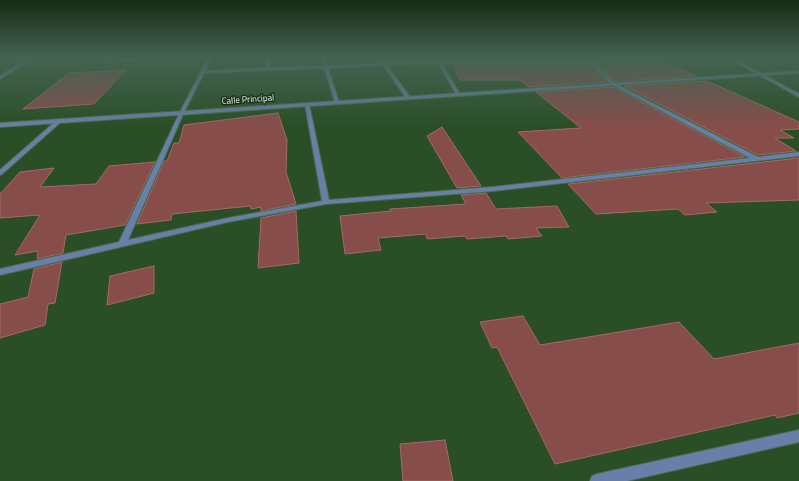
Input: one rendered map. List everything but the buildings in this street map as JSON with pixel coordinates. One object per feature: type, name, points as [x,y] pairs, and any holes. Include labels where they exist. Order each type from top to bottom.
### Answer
[{"type":"street","points":[[123,243],[182,112],[199,80]]},
{"type":"street","points":[[330,80],[337,102]]},
{"type":"street","points":[[396,80],[408,97]]},
{"type":"street","points":[[450,80],[458,94]]},
{"type":"street","points":[[609,80],[613,84],[758,159]]},
{"type":"street","name":"Calle Principal","points":[[0,125],[666,80]]},
{"type":"street","points":[[772,80],[799,96]]},
{"type":"street","points":[[308,104],[326,202]]},
{"type":"street","points":[[0,173],[59,121]]},
{"type":"street","points":[[0,272],[228,220],[326,202],[493,189],[799,154]]},
{"type":"street","points":[[597,481],[799,436]]}]
